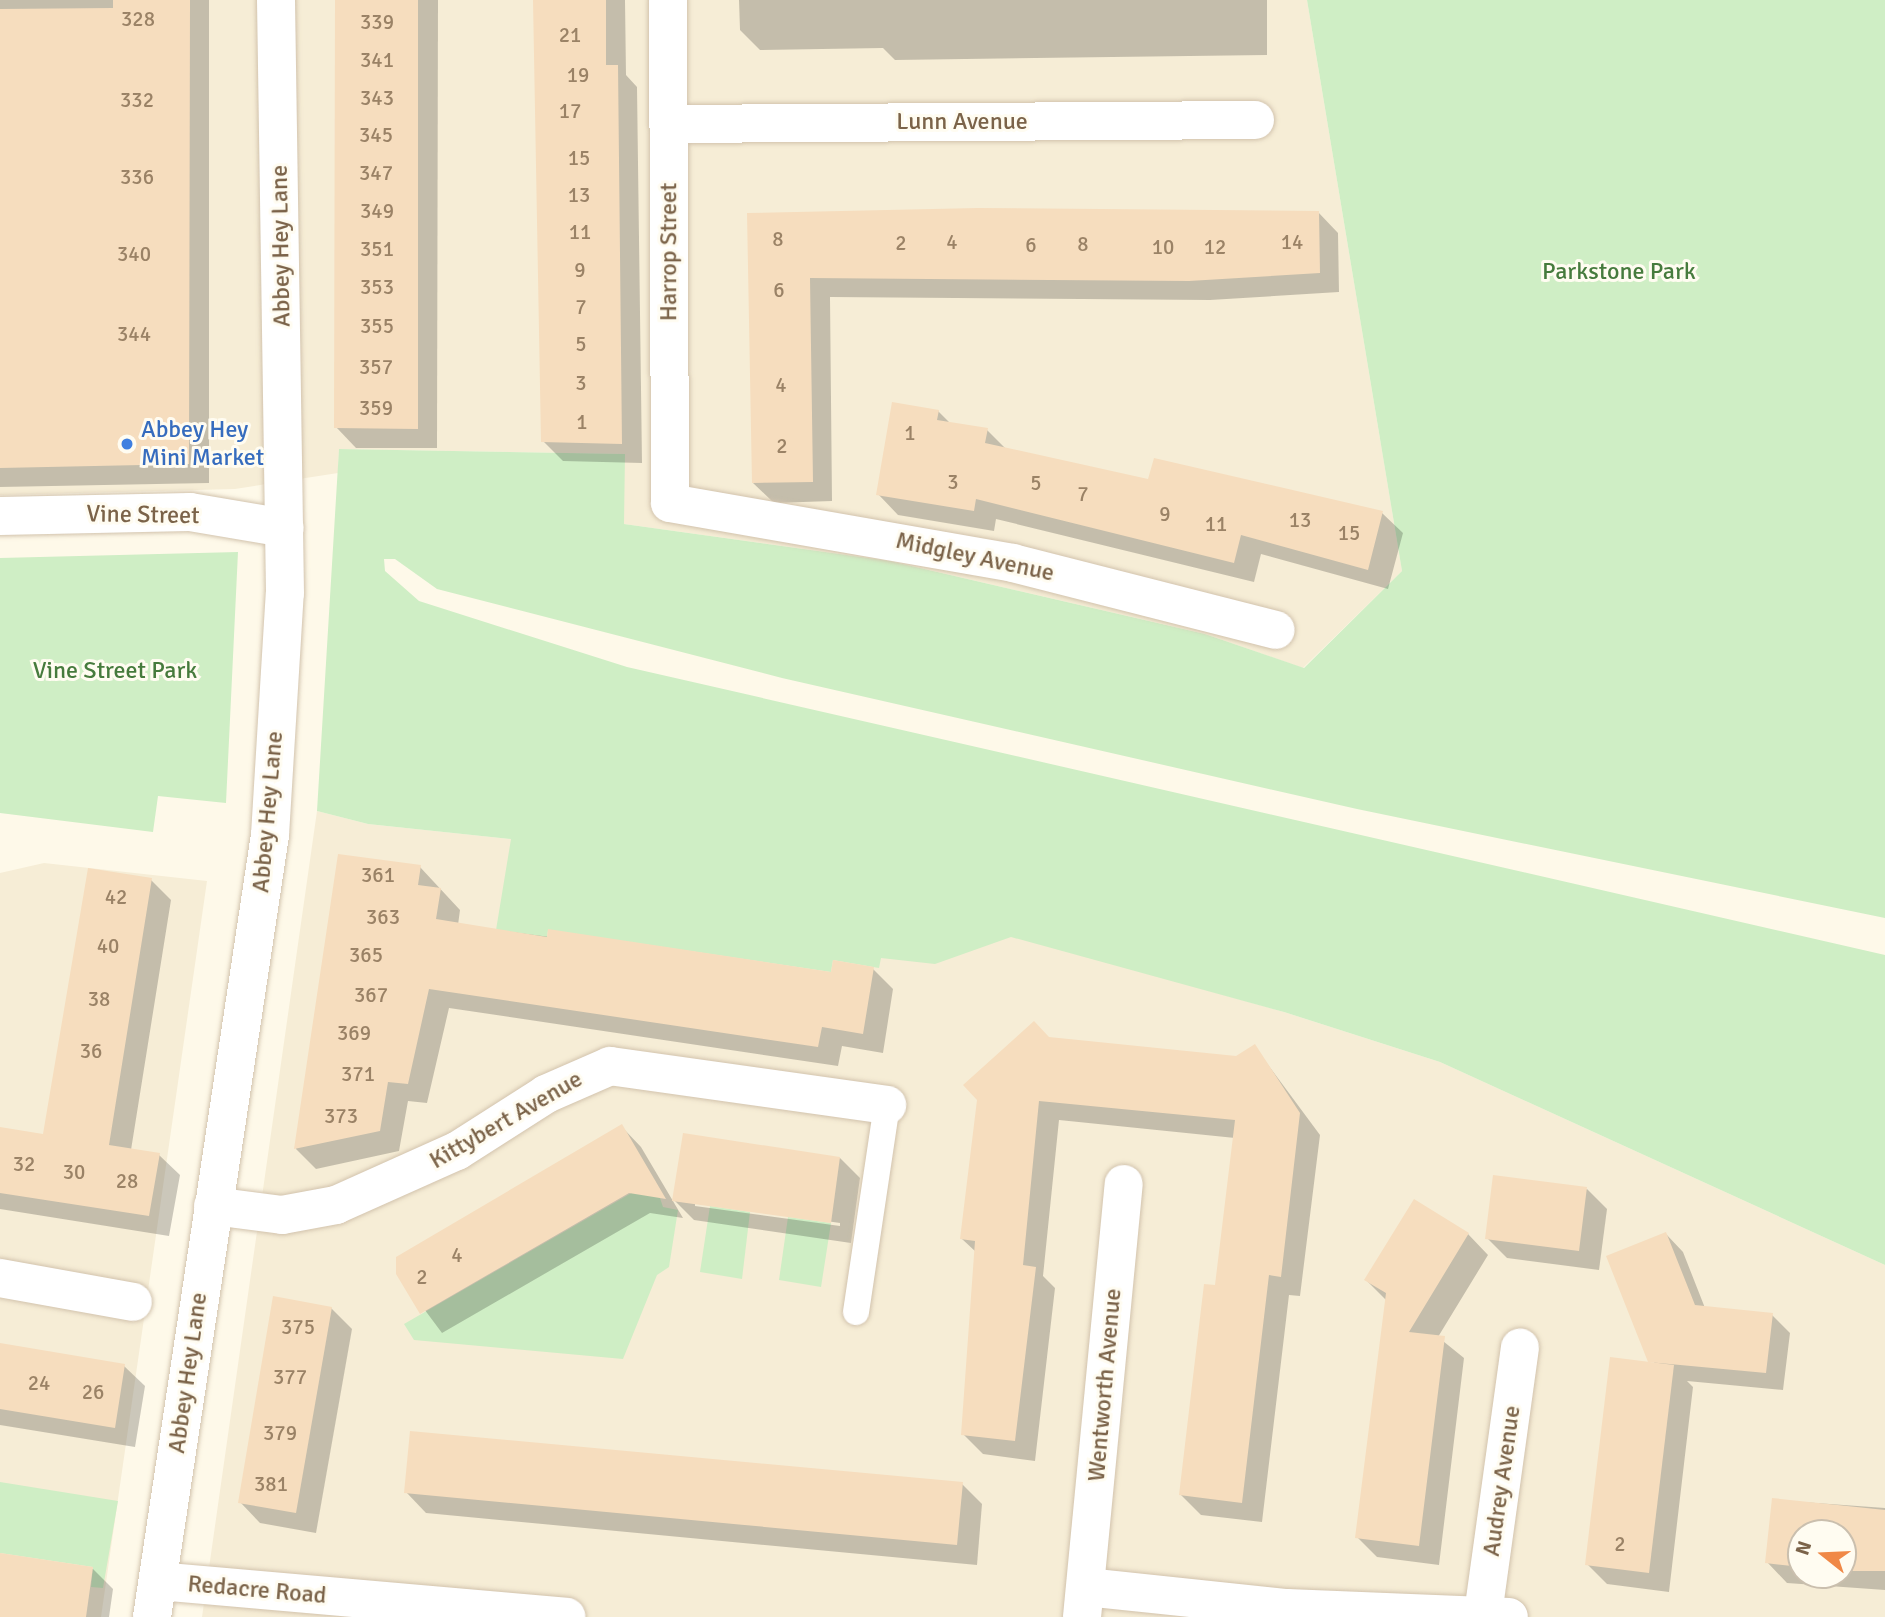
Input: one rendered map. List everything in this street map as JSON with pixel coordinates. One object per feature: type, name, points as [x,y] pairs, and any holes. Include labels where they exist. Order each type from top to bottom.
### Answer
[{"type":"street","name":"Abbey Hey Lane","points":[[155,1599],[270,835],[285,528],[276,0]]},
{"type":"street","name":"Harrop Street","points":[[668,0],[670,503]]},
{"type":"street","name":"Lunn Avenue","points":[[669,124],[1255,120]]},
{"type":"street","name":"Midgley Avenue","points":[[670,503],[1000,560],[1276,630]]},
{"type":"street","name":"Vine Street","points":[[0,516],[190,512],[285,528]]},
{"type":"street","name":"Kittybert Avenue","points":[[213,1206],[282,1215],[335,1205],[457,1151],[546,1094],[610,1066],[887,1105]]},
{"type":"street","name":"Wentworth Avenue","points":[[1084,1602],[1124,1184]]},
{"type":"street","points":[[0,1278],[133,1302]]},
{"type":"street","name":"Audrey Avenue","points":[[1496,1616],[1520,1348]]},
{"type":"street","name":"Redacre Road","points":[[155,1599],[566,1617]]},
{"type":"street","points":[[1084,1602],[1286,1612],[1496,1616]]},
{"type":"lane","points":[[856,1312],[887,1105]]},
{"type":"shaded area","points":[[0,0],[1307,0],[1402,571],[1303,668],[1205,634],[890,561],[624,524],[624,454],[339,449],[338,473],[235,489],[0,495]]},
{"type":"shaded area","points":[[317,811],[368,824],[511,839],[969,923],[1284,1012],[1440,1062],[1885,1265],[1885,1617],[202,1617]]},
{"type":"shaded area","points":[[44,863],[207,881],[101,1617],[0,1617],[0,873]]},
{"type":"green space","name":"Parkstone Park","points":[[1307,0],[1885,0],[1885,918],[1357,809],[782,678],[437,589],[395,559],[384,559],[385,571],[419,601],[627,667],[1885,955],[1885,1265],[1440,1062],[1284,1012],[1011,937],[935,964],[881,958],[879,968],[833,960],[831,972],[548,930],[547,937],[496,930],[511,839],[368,824],[317,811],[339,449],[625,454],[624,524],[890,561],[1205,634],[1304,668],[1402,571]]},
{"type":"green space","name":"Vine Street Park","points":[[238,552],[226,803],[158,796],[153,832],[0,813],[0,558]]},
{"type":"green space","points":[[654,1180],[663,1207],[678,1210],[669,1267],[657,1275],[623,1359],[414,1340],[404,1324]]},
{"type":"green space","points":[[710,1206],[750,1212],[742,1279],[700,1272]]},
{"type":"green space","points":[[788,1217],[831,1223],[821,1287],[779,1280]]},
{"type":"green space","points":[[0,1482],[118,1501],[103,1588],[91,1587],[93,1567],[0,1553]]},
{"type":"building","points":[[113,0],[190,0],[189,464],[0,468],[0,9],[113,8]]},
{"type":"building","points":[[335,0],[418,0],[418,429],[334,428]]},
{"type":"building","points":[[533,0],[606,0],[606,65],[618,65],[622,444],[541,442]]},
{"type":"building","points":[[978,208],[1319,211],[1320,273],[1189,281],[810,278],[813,482],[752,483],[747,213]]},
{"type":"building","points":[[892,402],[939,410],[937,420],[988,428],[985,443],[1148,479],[1154,458],[1383,511],[1368,570],[1241,535],[1234,563],[976,499],[974,511],[876,495]]},
{"type":"building","points":[[338,854],[421,865],[418,885],[441,888],[436,919],[547,937],[548,929],[831,972],[833,960],[874,967],[863,1034],[822,1027],[818,1047],[429,989],[408,1084],[388,1082],[380,1131],[294,1149]]},
{"type":"building","points":[[88,868],[152,878],[109,1145],[160,1153],[149,1216],[0,1193],[0,1127],[43,1134]]},
{"type":"building","points":[[1034,1021],[1049,1037],[1236,1056],[1255,1044],[1300,1113],[1281,1277],[1269,1275],[1242,1503],[1179,1495],[1204,1284],[1215,1285],[1235,1120],[1039,1101],[1023,1265],[1036,1267],[1015,1441],[961,1435],[975,1241],[960,1239],[977,1100],[963,1085]]},
{"type":"building","points":[[622,1124],[666,1199],[629,1193],[420,1314],[396,1274],[396,1257]]},
{"type":"building","points":[[683,1133],[840,1157],[831,1223],[672,1201]]},
{"type":"building","points":[[1493,1175],[1587,1187],[1579,1251],[1485,1239]]},
{"type":"building","points":[[1414,1199],[1469,1233],[1409,1332],[1445,1336],[1419,1546],[1355,1538],[1386,1293],[1364,1280]]},
{"type":"building","points":[[1666,1232],[1695,1305],[1773,1313],[1766,1373],[1648,1362],[1606,1256]]},
{"type":"building","points":[[273,1296],[332,1307],[296,1513],[238,1503]]},
{"type":"building","points":[[0,1343],[125,1364],[115,1428],[0,1409]]},
{"type":"building","points":[[1610,1357],[1674,1365],[1649,1573],[1585,1565]]},
{"type":"building","points":[[410,1431],[963,1482],[957,1545],[404,1493]]},
{"type":"building","points":[[1772,1498],[1885,1510],[1885,1571],[1857,1571],[1857,1519],[1787,1519],[1787,1565],[1765,1563]]},
{"type":"building","points":[[0,1553],[93,1567],[86,1617],[0,1617]]},
{"type":"place","name":"Abbey Hey Mini Market","points":[[127,444]]}]
